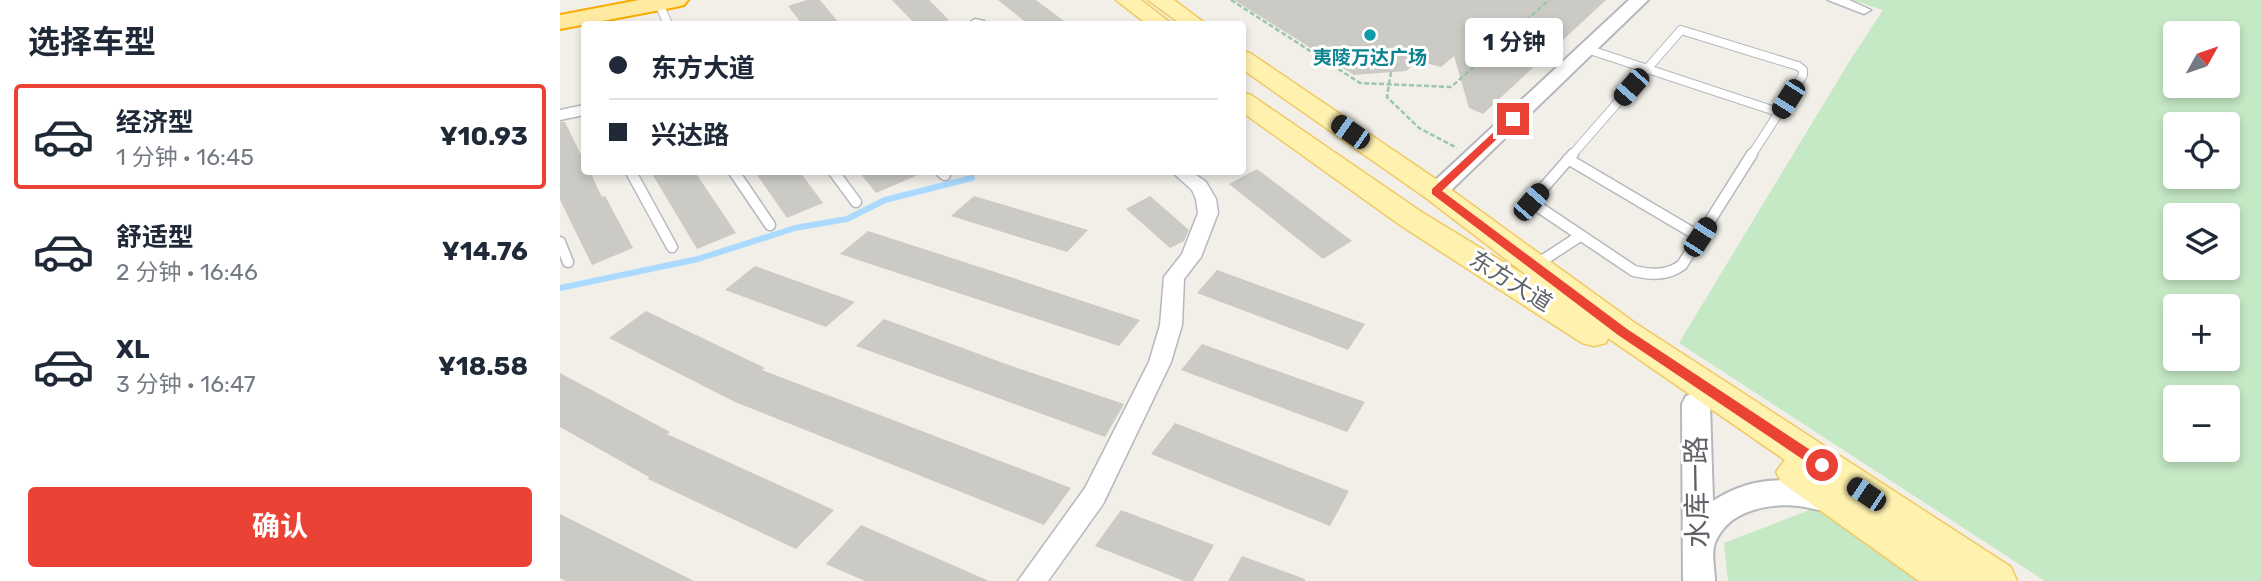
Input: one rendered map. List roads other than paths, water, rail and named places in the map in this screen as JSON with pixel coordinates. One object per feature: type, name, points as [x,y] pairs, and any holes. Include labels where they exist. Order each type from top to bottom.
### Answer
[{"type":"highway","points":[[560,3],[577,0]]},
{"type":"highway","points":[[560,22],[668,9]]},
{"type":"main road","points":[[1106,0],[1135,21]]},
{"type":"main road","points":[[1127,0],[1157,21]]},
{"type":"main road","points":[[1143,0],[1174,21]]},
{"type":"main road","points":[[1159,0],[1190,21]]},
{"type":"main road","name":"东方大道","points":[[1246,61],[1436,192],[1534,266],[1696,404],[1952,581]]},
{"type":"main road","points":[[1246,73],[1618,339]]},
{"type":"main road","points":[[1246,85],[1618,339]]},
{"type":"main road","name":"东方大道","points":[[1246,103],[1410,218],[1618,339],[1997,581]]},
{"type":"street","points":[[1436,192],[1639,0]]},
{"type":"street","points":[[1835,0],[1864,10]]},
{"type":"street","points":[[560,115],[581,111]]},
{"type":"street","points":[[1032,581],[1094,496],[1160,362],[1171,325],[1174,277],[1191,257],[1208,213],[1206,199],[1199,186],[1185,175]]},
{"type":"street","name":"水库一路","points":[[1696,404],[1699,581]]},
{"type":"street","points":[[1698,541],[1723,510],[1753,496],[1781,492],[1807,493],[1840,504]]},
{"type":"lane","points":[[1681,30],[1798,66],[1803,70],[1803,75],[1682,265],[1672,273],[1662,275],[1634,271],[1531,202],[1568,159],[1681,30]]},
{"type":"lane","points":[[1587,49],[1779,112]]},
{"type":"lane","points":[[1568,159],[1700,237]]},
{"type":"lane","points":[[633,175],[672,247]]},
{"type":"lane","points":[[736,175],[770,225]]},
{"type":"lane","points":[[836,175],[856,202]]},
{"type":"lane","points":[[1534,266],[1580,236]]},
{"type":"lane","points":[[560,242],[568,262]]},
{"type":"waterway","points":[[560,288],[698,259],[795,228],[847,219],[885,200],[972,178]]},
{"type":"place","name":"夷陵万达广场","points":[[1370,35]]}]
